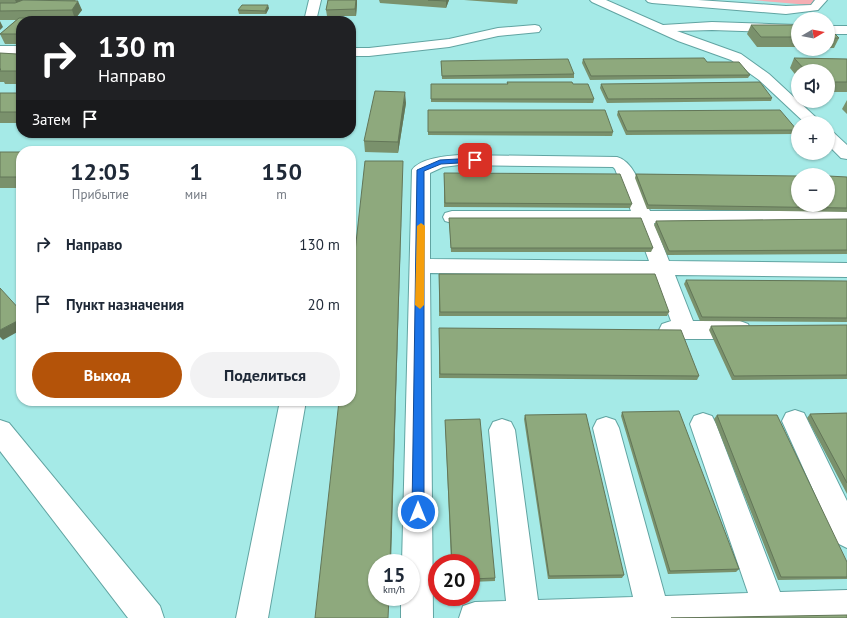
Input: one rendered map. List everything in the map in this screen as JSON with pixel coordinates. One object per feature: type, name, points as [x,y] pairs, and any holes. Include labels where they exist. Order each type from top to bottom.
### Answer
[{"type":"street","points":[[311,16],[315,0]]},
{"type":"street","points":[[596,0],[682,38],[736,57],[764,77],[806,116]]},
{"type":"street","points":[[652,0],[786,10],[814,8],[821,0]]},
{"type":"street","points":[[634,30],[712,26],[791,29]]},
{"type":"street","points":[[356,52],[369,52],[449,43],[498,32],[535,30]]},
{"type":"street","points":[[835,30],[847,30]]},
{"type":"street","points":[[0,50],[16,50]]},
{"type":"street","points":[[835,143],[847,154]]},
{"type":"street","points":[[417,618],[421,170],[440,162],[459,160],[617,162],[623,167],[685,330]]},
{"type":"street","points":[[452,217],[847,217]]},
{"type":"street","points":[[420,266],[847,270]]},
{"type":"street","points":[[420,330],[443,330]]},
{"type":"street","points":[[646,330],[762,330]]},
{"type":"street","points":[[252,618],[292,406]]},
{"type":"street","points":[[795,421],[847,533]]},
{"type":"street","points":[[702,424],[770,609]]},
{"type":"street","points":[[606,428],[653,613]]},
{"type":"street","points":[[502,430],[524,617]]},
{"type":"street","points":[[0,431],[148,618]]},
{"type":"street","points":[[475,618],[847,606]]},
{"type":"shaded area","points":[[751,0],[818,0],[821,6]]},
{"type":"building","points":[[23,0],[78,1],[72,10],[0,11],[0,3],[15,3]]},
{"type":"building","points":[[328,0],[356,0],[355,9],[326,10]]},
{"type":"building","points":[[242,5],[268,5],[265,11],[238,10]]},
{"type":"building","points":[[16,21],[16,34],[0,34]]},
{"type":"building","points":[[751,25],[791,25],[791,37],[761,37]]},
{"type":"building","points":[[0,53],[16,54],[16,71],[0,71]]},
{"type":"building","points":[[704,58],[707,62],[739,62],[750,75],[591,76],[583,59]]},
{"type":"building","points":[[794,58],[847,59],[847,82],[835,82],[835,64],[800,64]]},
{"type":"building","points":[[568,59],[574,74],[442,76],[441,61]]},
{"type":"building","points":[[507,82],[572,82],[573,84],[588,84],[594,99],[431,99],[431,84],[508,84]]},
{"type":"building","points":[[760,82],[772,98],[608,99],[601,84]]},
{"type":"building","points":[[375,91],[405,92],[398,142],[364,141]]},
{"type":"building","points":[[0,93],[16,93],[16,112],[0,112]]},
{"type":"building","points":[[428,110],[605,110],[613,132],[428,132]]},
{"type":"building","points":[[780,110],[791,123],[791,130],[627,131],[618,111]]},
{"type":"building","points":[[0,152],[16,152],[16,177],[0,177]]},
{"type":"building","points":[[365,161],[403,161],[390,554],[368,554],[368,606],[389,606],[388,618],[315,618],[338,406],[356,406],[356,243]]},
{"type":"building","points":[[444,173],[620,174],[632,204],[445,203]]},
{"type":"building","points":[[636,174],[791,176],[791,207],[648,205]]},
{"type":"building","points":[[835,176],[847,177],[847,208],[835,208]]},
{"type":"building","points":[[449,218],[641,218],[653,248],[451,248]]},
{"type":"building","points":[[847,219],[847,250],[669,251],[656,221]]},
{"type":"building","points":[[439,274],[655,274],[669,312],[440,312]]},
{"type":"building","points":[[686,280],[847,281],[847,318],[702,317]]},
{"type":"building","points":[[0,288],[16,306],[16,322],[0,330]]},
{"type":"building","points":[[847,325],[847,375],[734,376],[711,326]]},
{"type":"building","points":[[439,328],[681,330],[699,376],[440,374]]},
{"type":"building","points":[[679,411],[739,569],[670,571],[622,412]]},
{"type":"building","points":[[847,413],[847,483],[810,414]]},
{"type":"building","points":[[586,414],[624,575],[549,576],[525,415]]},
{"type":"building","points":[[717,415],[777,415],[847,562],[847,577],[781,577]]},
{"type":"building","points":[[480,419],[495,578],[480,579],[480,554],[452,554],[445,420]]},
{"type":"building","points":[[847,615],[847,618],[671,618]]},
{"type":"slow traffic","points":[[420,305],[421,226]]},
{"type":"route","points":[[418,512],[421,170],[440,162],[475,160]]}]
